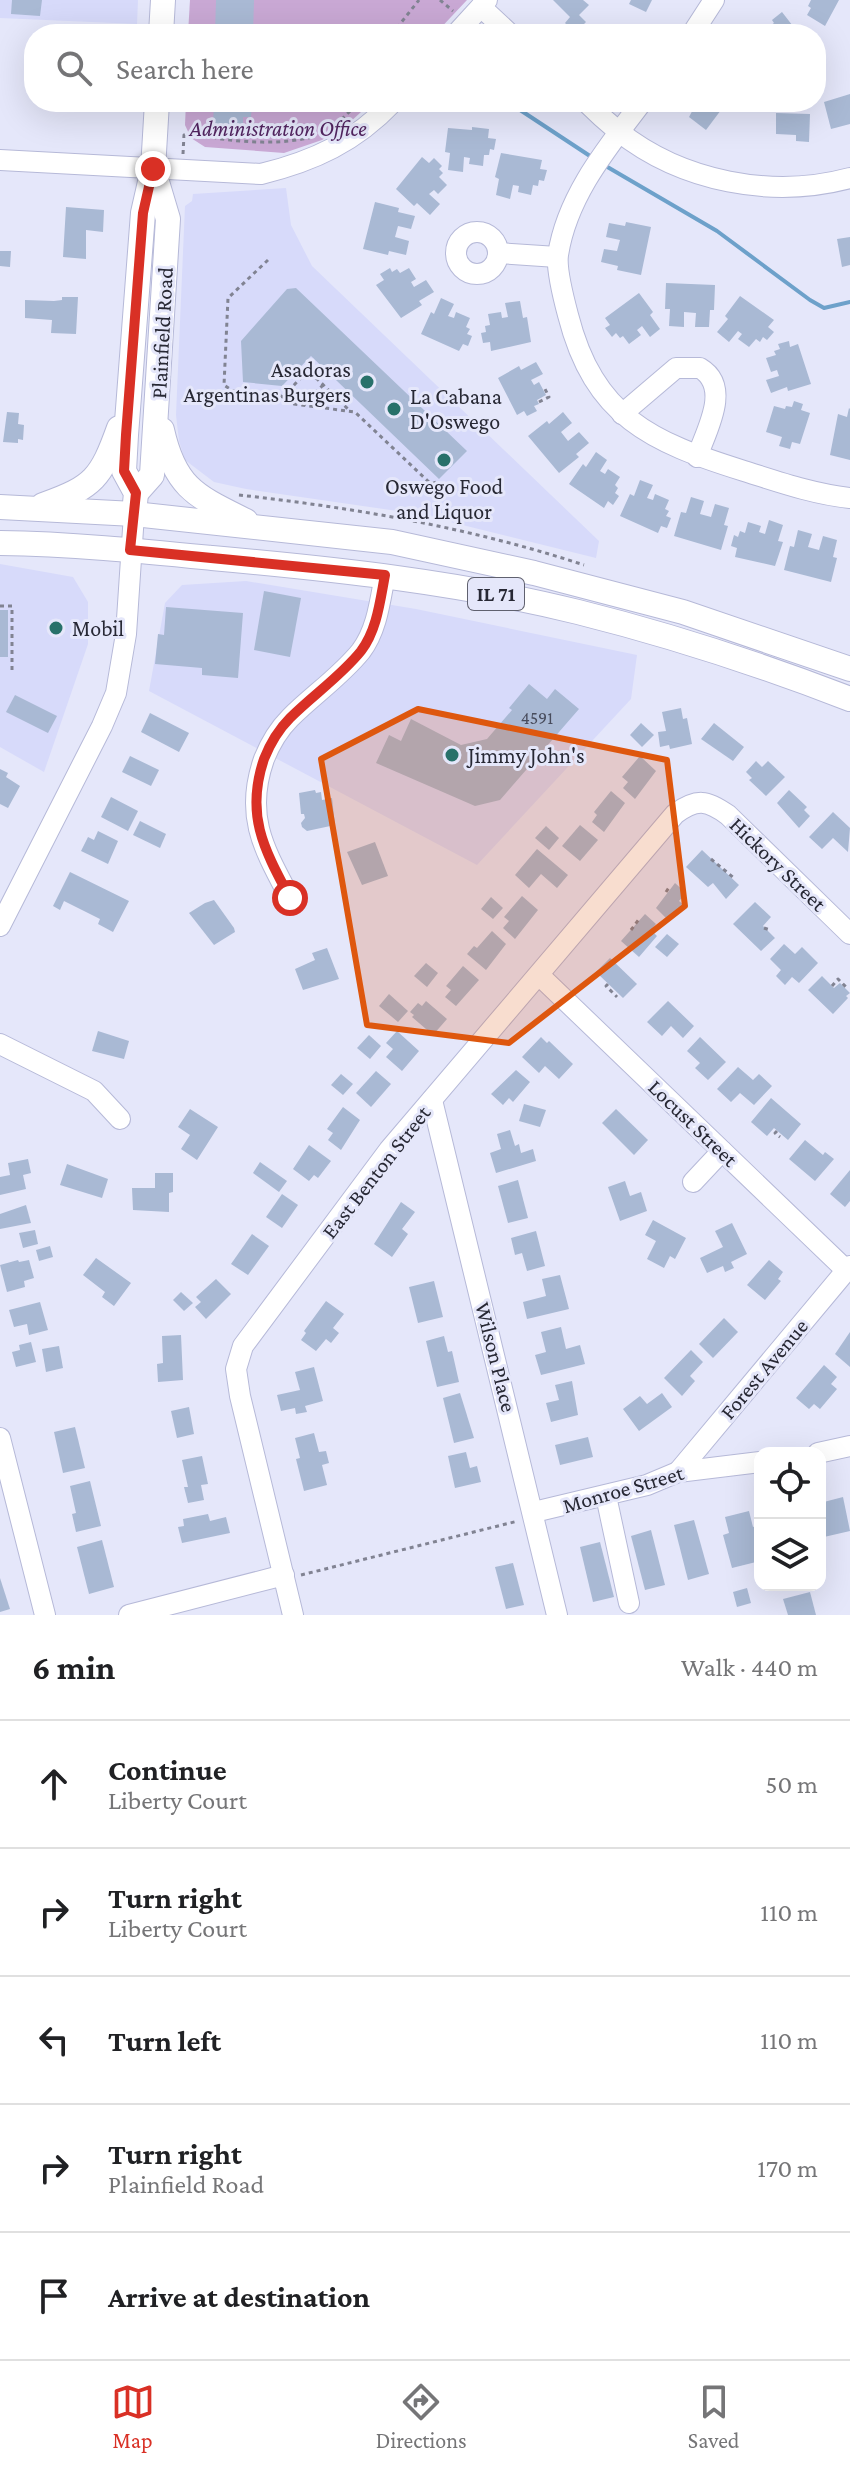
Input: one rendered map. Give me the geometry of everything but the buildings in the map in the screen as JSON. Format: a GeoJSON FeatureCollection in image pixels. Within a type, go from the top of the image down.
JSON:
{"type":"FeatureCollection","features":[{"type":"Feature","properties":{"kind":"main road"},"geometry":{"type":"LineString","coordinates":[[162,24],[163,0]]}},
{"type":"Feature","properties":{"kind":"main road","name":"Plainfield Road"},"geometry":{"type":"LineString","coordinates":[[135,504],[124,471],[143,213],[153,169],[156,112]]}},
{"type":"Feature","properties":{"kind":"main road","name":"Plainfield Road"},"geometry":{"type":"LineString","coordinates":[[135,504],[152,475],[168,219],[153,169]]}},
{"type":"Feature","properties":{"kind":"main road"},"geometry":{"type":"LineString","coordinates":[[35,507],[66,497],[91,482],[108,458],[128,403]]}},
{"type":"Feature","properties":{"kind":"main road"},"geometry":{"type":"LineString","coordinates":[[157,406],[168,454],[184,483],[206,501],[259,528]]}},
{"type":"Feature","properties":{"kind":"main road","name":"IL 71"},"geometry":{"type":"LineString","coordinates":[[0,507],[135,504],[259,528],[392,542],[534,573],[683,612],[850,669]]}},
{"type":"Feature","properties":{"kind":"main road","name":"IL 71"},"geometry":{"type":"LineString","coordinates":[[0,543],[71,544],[385,575],[485,592],[579,612],[769,668],[850,699]]}},
{"type":"Feature","properties":{"kind":"street"},"geometry":{"type":"LineString","coordinates":[[698,24],[714,0]]}},
{"type":"Feature","properties":{"kind":"street"},"geometry":{"type":"LineString","coordinates":[[460,24],[484,4],[501,24]]}},
{"type":"Feature","properties":{"kind":"street"},"geometry":{"type":"LineString","coordinates":[[0,160],[261,174],[329,152],[356,136],[382,112]]}},
{"type":"Feature","properties":{"kind":"street"},"geometry":{"type":"LineString","coordinates":[[597,112],[619,132],[673,163],[725,182],[779,188],[824,185],[850,178]]}},
{"type":"Feature","properties":{"kind":"street"},"geometry":{"type":"LineString","coordinates":[[634,112],[577,192],[557,257],[574,339],[591,376],[605,397],[622,414],[666,445],[797,488],[850,498]]}},
{"type":"Feature","properties":{"kind":"street"},"geometry":{"type":"LineString","coordinates":[[498,253],[557,257]]}},
{"type":"Feature","properties":{"kind":"street"},"geometry":{"type":"LineString","coordinates":[[622,414],[676,368],[700,368],[710,378],[716,404],[697,457]]}},
{"type":"Feature","properties":{"kind":"street"},"geometry":{"type":"LineString","coordinates":[[0,926],[116,693],[126,634],[135,504]]}},
{"type":"Feature","properties":{"kind":"street"},"geometry":{"type":"LineString","coordinates":[[290,898],[270,860],[256,817],[256,783],[269,745],[287,721],[362,650],[374,626],[385,575]]}},
{"type":"Feature","properties":{"kind":"street","name":"Hickory Street"},"geometry":{"type":"LineString","coordinates":[[700,802],[713,804],[728,815],[850,934]]}},
{"type":"Feature","properties":{"kind":"street","name":"East Benton Street"},"geometry":{"type":"LineString","coordinates":[[293,1615],[292,1575],[240,1396],[236,1369],[243,1346],[389,1150],[675,814],[688,804],[700,802]]}},
{"type":"Feature","properties":{"kind":"street","name":"Locust Street"},"geometry":{"type":"LineString","coordinates":[[539,975],[848,1268]]}},
{"type":"Feature","properties":{"kind":"street"},"geometry":{"type":"LineString","coordinates":[[0,1044],[94,1091],[120,1119]]}},
{"type":"Feature","properties":{"kind":"street","name":"Wilson Place"},"geometry":{"type":"LineString","coordinates":[[432,1100],[528,1516],[557,1615]]}},
{"type":"Feature","properties":{"kind":"street"},"geometry":{"type":"LineString","coordinates":[[693,1182],[722,1151]]}},
{"type":"Feature","properties":{"kind":"street","name":"Forest Avenue"},"geometry":{"type":"LineString","coordinates":[[678,1472],[848,1268]]}},
{"type":"Feature","properties":{"kind":"street"},"geometry":{"type":"LineString","coordinates":[[0,1438],[45,1615]]}},
{"type":"Feature","properties":{"kind":"street"},"geometry":{"type":"LineString","coordinates":[[826,1451],[850,1446]]}},
{"type":"Feature","properties":{"kind":"street","name":"Monroe Street"},"geometry":{"type":"LineString","coordinates":[[528,1516],[647,1485],[678,1472],[754,1463]]}},
{"type":"Feature","properties":{"kind":"street"},"geometry":{"type":"LineString","coordinates":[[606,1496],[629,1603]]}},
{"type":"Feature","properties":{"kind":"street"},"geometry":{"type":"LineString","coordinates":[[129,1615],[292,1575]]}},
{"type":"Feature","properties":{"kind":"path"},"geometry":{"type":"LineString","coordinates":[[400,24],[419,0]]}},
{"type":"Feature","properties":{"kind":"path"},"geometry":{"type":"LineString","coordinates":[[440,0],[457,24]]}},
{"type":"Feature","properties":{"kind":"path"},"geometry":{"type":"LineString","coordinates":[[334,127],[349,112]]}},
{"type":"Feature","properties":{"kind":"path"},"geometry":{"type":"LineString","coordinates":[[184,135],[192,132],[221,139],[257,142],[319,136]]}},
{"type":"Feature","properties":{"kind":"path"},"geometry":{"type":"LineString","coordinates":[[268,260],[228,298],[223,382],[233,391],[283,397],[291,403],[355,412],[431,484],[439,481]]}},
{"type":"Feature","properties":{"kind":"path"},"geometry":{"type":"LineString","coordinates":[[283,397],[308,370],[350,411]]}},
{"type":"Feature","properties":{"kind":"path"},"geometry":{"type":"LineString","coordinates":[[304,405],[323,385]]}},
{"type":"Feature","properties":{"kind":"path"},"geometry":{"type":"LineString","coordinates":[[539,402],[549,397],[545,389]]}},
{"type":"Feature","properties":{"kind":"path"},"geometry":{"type":"LineString","coordinates":[[236,494],[410,520]]}},
{"type":"Feature","properties":{"kind":"path"},"geometry":{"type":"LineString","coordinates":[[0,606],[12,606],[12,672]]}},
{"type":"Feature","properties":{"kind":"path"},"geometry":{"type":"LineString","coordinates":[[711,859],[734,878]]}},
{"type":"Feature","properties":{"kind":"path"},"geometry":{"type":"LineString","coordinates":[[666,892],[670,886]]}},
{"type":"Feature","properties":{"kind":"path"},"geometry":{"type":"LineString","coordinates":[[631,930],[639,919]]}},
{"type":"Feature","properties":{"kind":"path"},"geometry":{"type":"LineString","coordinates":[[764,928],[770,930]]}},
{"type":"Feature","properties":{"kind":"path"},"geometry":{"type":"LineString","coordinates":[[832,986],[838,979],[846,987]]}},
{"type":"Feature","properties":{"kind":"path"},"geometry":{"type":"LineString","coordinates":[[608,984],[606,986],[617,997]]}},
{"type":"Feature","properties":{"kind":"path"},"geometry":{"type":"LineString","coordinates":[[777,1131],[775,1133],[780,1137]]}},
{"type":"Feature","properties":{"kind":"path"},"geometry":{"type":"LineString","coordinates":[[292,1575],[528,1516]]}},
{"type":"Feature","properties":{"kind":"highlighted area"},"geometry":{"type":"Polygon","coordinates":[[[418,709],[667,760],[685,906],[509,1043],[367,1025],[321,759],[418,709]]]}},
{"type":"Feature","properties":{"kind":"shaded area"},"geometry":{"type":"Polygon","coordinates":[[[0,0],[138,0],[137,24],[0,18],[0,0]]]}},
{"type":"Feature","properties":{"kind":"shaded area"},"geometry":{"type":"Polygon","coordinates":[[[286,188],[291,225],[312,266],[599,541],[596,558],[418,514],[214,482],[185,460],[176,415],[185,206],[192,201],[193,194],[286,188]]]}},
{"type":"Feature","properties":{"kind":"shaded area"},"geometry":{"type":"Polygon","coordinates":[[[0,564],[73,577],[88,602],[88,644],[44,772],[0,747],[0,564]]]}},
{"type":"Feature","properties":{"kind":"shaded area"},"geometry":{"type":"Polygon","coordinates":[[[246,581],[416,609],[637,655],[631,699],[477,865],[149,691],[165,603],[182,585],[246,581]]]}},
{"type":"Feature","properties":{"kind":"green space"},"geometry":{"type":"Polygon","coordinates":[[[190,0],[467,0],[444,24],[189,24],[190,0]]]}},
{"type":"Feature","properties":{"kind":"green space","name":"Administration Office"},"geometry":{"type":"Polygon","coordinates":[[[186,112],[361,112],[322,140],[284,153],[205,147],[191,138],[185,125],[186,112]]]}},
{"type":"Feature","properties":{"kind":"waterway"},"geometry":{"type":"LineString","coordinates":[[523,112],[593,158]]}},
{"type":"Feature","properties":{"kind":"waterway"},"geometry":{"type":"LineString","coordinates":[[604,165],[717,231],[824,308],[850,302]]}},
{"type":"Feature","properties":{"kind":"place","name":"Asadoras Argentinas Burgers"},"geometry":{"type":"Point","coordinates":[367,382]}},
{"type":"Feature","properties":{"kind":"place","name":"La Cabana D'Oswego"},"geometry":{"type":"Point","coordinates":[394,409]}},
{"type":"Feature","properties":{"kind":"place","name":"Oswego Food and Liquor"},"geometry":{"type":"Point","coordinates":[444,460]}},
{"type":"Feature","properties":{"kind":"place","name":"Mobil"},"geometry":{"type":"Point","coordinates":[56,628]}},
{"type":"Feature","properties":{"kind":"place","name":"Jimmy John's"},"geometry":{"type":"Point","coordinates":[452,755]}},
{"type":"Feature","properties":{"kind":"route"},"geometry":{"type":"LineString","coordinates":[[153,169],[143,213],[126,435],[124,471],[136,493],[130,550],[385,575],[374,626],[362,650],[287,721],[269,745],[256,783],[256,817],[270,860],[290,898]]}}]}
